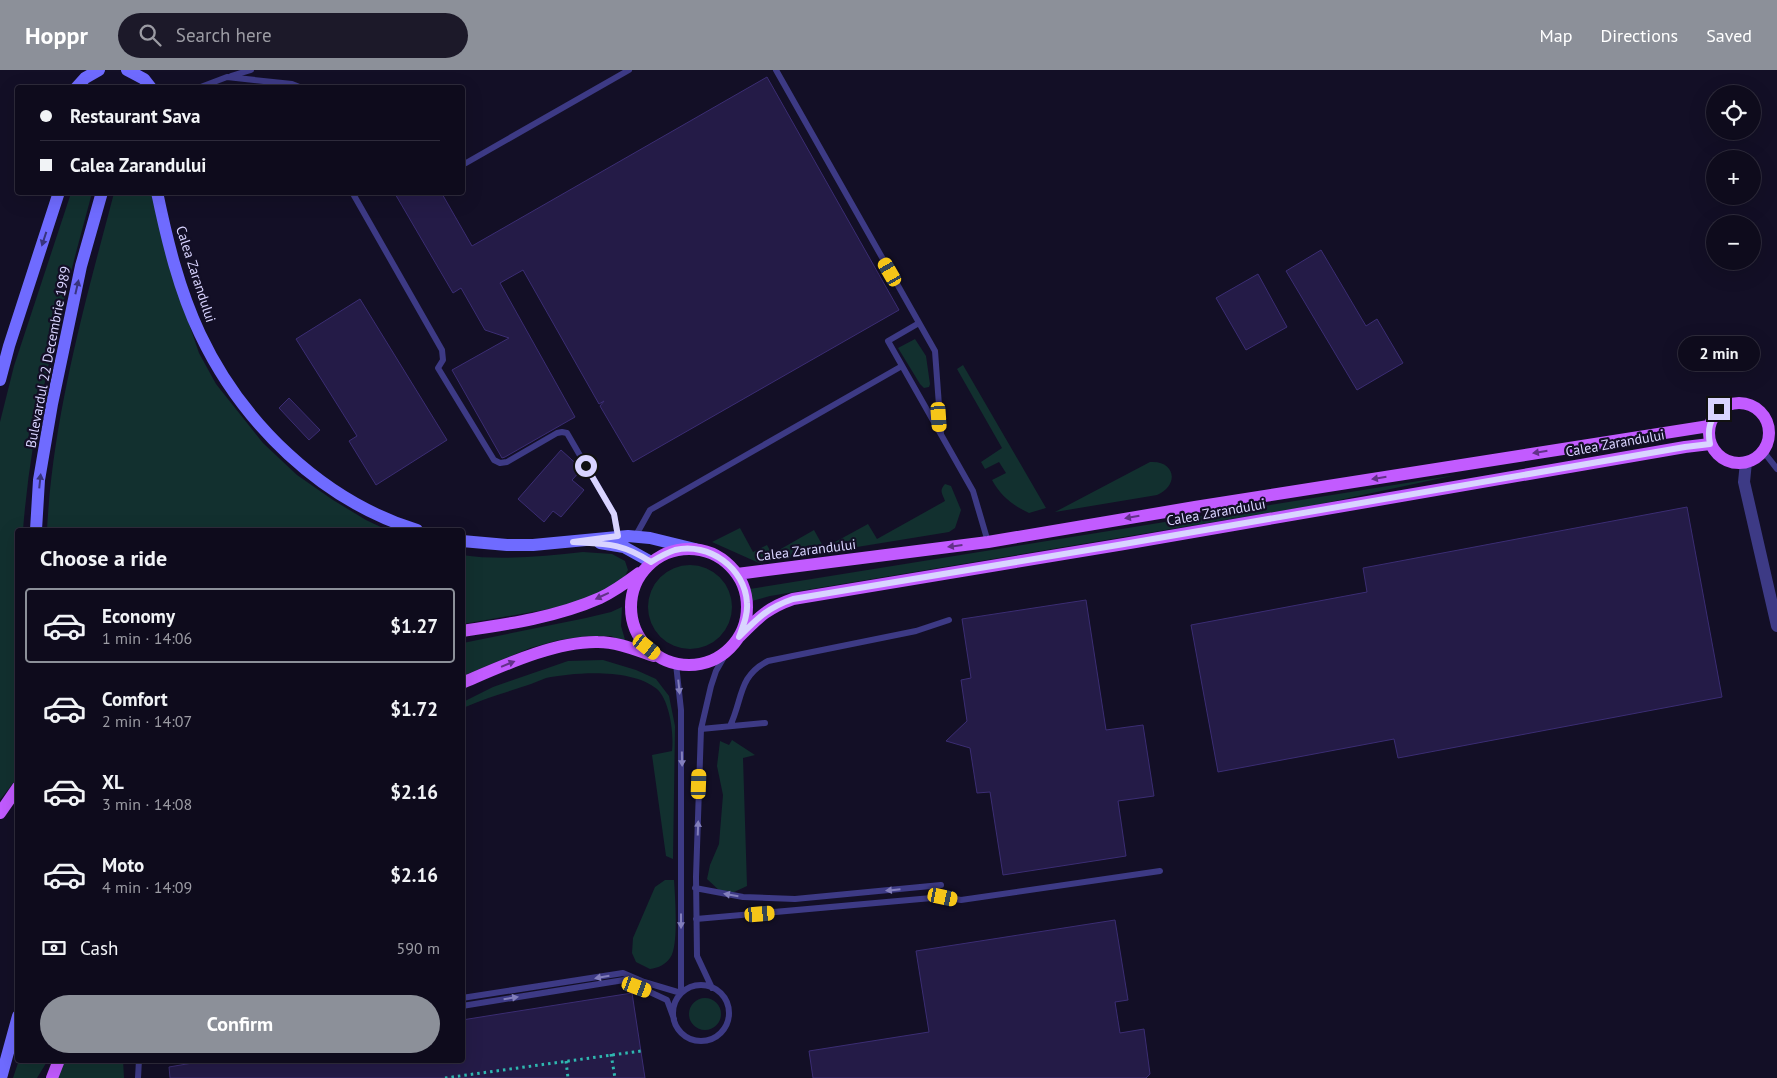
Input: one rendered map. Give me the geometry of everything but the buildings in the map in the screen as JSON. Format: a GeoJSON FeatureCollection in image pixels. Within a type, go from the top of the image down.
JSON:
{"type":"FeatureCollection","features":[{"type":"Feature","properties":{"kind":"main road"},"geometry":{"type":"LineString","coordinates":[[79,85],[85,78],[98,70]]}},
{"type":"Feature","properties":{"kind":"main road"},"geometry":{"type":"LineString","coordinates":[[127,70],[146,79]]}},
{"type":"Feature","properties":{"kind":"main road"},"geometry":{"type":"LineString","coordinates":[[0,380],[8,346],[58,195]]}},
{"type":"Feature","properties":{"kind":"main road","name":"Bulevardul 22 Decembrie 1989"},"geometry":{"type":"LineString","coordinates":[[36,528],[39,480],[52,404],[82,266],[101,195]]}},
{"type":"Feature","properties":{"kind":"main road","name":"Calea Zarandului"},"geometry":{"type":"LineString","coordinates":[[158,195],[172,253],[186,298],[200,333],[231,389],[270,435],[310,472],[345,497],[374,513],[412,528]]}},
{"type":"Feature","properties":{"kind":"main road"},"geometry":{"type":"LineString","coordinates":[[1748,403],[1771,414],[1769,429],[1773,436],[1759,456],[1746,462],[1737,463],[1721,457],[1710,444],[1708,435],[1713,416],[1719,409],[1728,404],[1748,403]]}},
{"type":"Feature","properties":{"kind":"main road","name":"Calea Zarandului"},"geometry":{"type":"LineString","coordinates":[[737,574],[988,542],[1195,507],[1709,426]]}},
{"type":"Feature","properties":{"kind":"main road","name":"Calea Zarandului"},"geometry":{"type":"LineString","coordinates":[[465,682],[513,662],[577,643],[599,642],[615,644],[676,664],[695,665],[712,660],[728,650],[763,613],[775,605],[793,599],[1710,444]]}},
{"type":"Feature","properties":{"kind":"main road","name":"Calea Zarandului"},"geometry":{"type":"LineString","coordinates":[[465,541],[507,545],[573,542],[618,536],[650,538],[711,553],[726,562],[737,574],[744,588],[747,603],[746,620],[739,637]]}},
{"type":"Feature","properties":{"kind":"main road","name":"Calea Zarandului"},"geometry":{"type":"LineString","coordinates":[[573,542],[624,547],[647,566]]}},
{"type":"Feature","properties":{"kind":"main road","name":"Calea Zarandului"},"geometry":{"type":"LineString","coordinates":[[465,631],[536,619],[600,598],[619,588],[662,555],[676,550],[695,549]]}},
{"type":"Feature","properties":{"kind":"main road","name":"Calea Zarandului"},"geometry":{"type":"LineString","coordinates":[[647,566],[635,585],[631,601],[632,618],[637,634],[647,647],[660,658]]}},
{"type":"Feature","properties":{"kind":"main road"},"geometry":{"type":"LineString","coordinates":[[0,813],[15,791]]}},
{"type":"Feature","properties":{"kind":"main road"},"geometry":{"type":"LineString","coordinates":[[1,1078],[15,1027]]}},
{"type":"Feature","properties":{"kind":"main road"},"geometry":{"type":"LineString","coordinates":[[52,1078],[58,1063]]}},
{"type":"Feature","properties":{"kind":"street"},"geometry":{"type":"LineString","coordinates":[[1746,462],[1744,482],[1777,626]]}},
{"type":"Feature","properties":{"kind":"lane"},"geometry":{"type":"LineString","coordinates":[[206,85],[251,70]]}},
{"type":"Feature","properties":{"kind":"lane"},"geometry":{"type":"LineString","coordinates":[[466,163],[629,70]]}},
{"type":"Feature","properties":{"kind":"lane"},"geometry":{"type":"LineString","coordinates":[[776,70],[934,351],[940,433]]}},
{"type":"Feature","properties":{"kind":"lane"},"geometry":{"type":"LineString","coordinates":[[227,77],[294,85]]}},
{"type":"Feature","properties":{"kind":"lane"},"geometry":{"type":"LineString","coordinates":[[354,195],[442,350],[443,360],[438,368],[494,460],[500,463],[507,462],[557,433],[567,433],[614,514],[618,536]]}},
{"type":"Feature","properties":{"kind":"lane"},"geometry":{"type":"LineString","coordinates":[[919,323],[888,341],[973,491],[988,542]]}},
{"type":"Feature","properties":{"kind":"lane"},"geometry":{"type":"LineString","coordinates":[[635,537],[650,510],[902,366]]}},
{"type":"Feature","properties":{"kind":"lane"},"geometry":{"type":"LineString","coordinates":[[1763,451],[1777,469]]}},
{"type":"Feature","properties":{"kind":"lane"},"geometry":{"type":"LineString","coordinates":[[730,726],[747,678],[759,666],[768,661],[916,631],[949,620]]}},
{"type":"Feature","properties":{"kind":"lane"},"geometry":{"type":"LineString","coordinates":[[712,988],[697,956],[695,888],[701,729],[711,686],[728,650]]}},
{"type":"Feature","properties":{"kind":"lane"},"geometry":{"type":"LineString","coordinates":[[676,664],[682,735],[681,993]]}},
{"type":"Feature","properties":{"kind":"lane"},"geometry":{"type":"LineString","coordinates":[[701,729],[765,723]]}},
{"type":"Feature","properties":{"kind":"lane"},"geometry":{"type":"LineString","coordinates":[[696,919],[943,897],[961,900],[1160,871]]}},
{"type":"Feature","properties":{"kind":"lane"},"geometry":{"type":"LineString","coordinates":[[695,888],[743,897],[795,899],[941,885]]}},
{"type":"Feature","properties":{"kind":"lane"},"geometry":{"type":"LineString","coordinates":[[465,998],[623,973],[681,993]]}},
{"type":"Feature","properties":{"kind":"lane"},"geometry":{"type":"LineString","coordinates":[[465,1006],[624,980],[667,1000],[674,1018],[680,1032],[694,1040],[702,1041],[716,1036],[726,1024],[728,1009],[722,995],[712,988],[693,986],[681,993],[676,1001],[673,1009],[674,1018]]}},
{"type":"Feature","properties":{"kind":"lane"},"geometry":{"type":"LineString","coordinates":[[138,1078],[139,1063]]}},
{"type":"Feature","properties":{"kind":"path"},"geometry":{"type":"LineString","coordinates":[[445,1078],[641,1051]]}},
{"type":"Feature","properties":{"kind":"path"},"geometry":{"type":"LineString","coordinates":[[612,1054],[615,1078]]}},
{"type":"Feature","properties":{"kind":"path"},"geometry":{"type":"LineString","coordinates":[[566,1061],[568,1078]]}},
{"type":"Feature","properties":{"kind":"green space"},"geometry":{"type":"Polygon","coordinates":[[[70,195],[91,195],[59,318],[41,402],[33,444],[23,528],[15,528],[15,781],[0,800],[0,422],[14,366],[70,195]]]}},
{"type":"Feature","properties":{"kind":"green space"},"geometry":{"type":"Polygon","coordinates":[[[113,195],[155,195],[185,312],[199,353],[216,384],[263,443],[297,475],[333,500],[383,528],[47,528],[56,444],[63,402],[113,195]]]}},
{"type":"Feature","properties":{"kind":"green space"},"geometry":{"type":"Polygon","coordinates":[[[915,339],[926,356],[929,387],[924,388],[920,384],[898,348],[915,339]]]}},
{"type":"Feature","properties":{"kind":"green space"},"geometry":{"type":"Polygon","coordinates":[[[963,365],[1046,508],[1029,513],[1017,507],[1003,495],[992,480],[1006,473],[999,462],[985,469],[981,462],[1002,448],[957,369],[963,365]]]}},
{"type":"Feature","properties":{"kind":"green space"},"geometry":{"type":"Polygon","coordinates":[[[1150,462],[1158,462],[1165,465],[1172,474],[1169,485],[1157,495],[1055,512],[1150,462]]]}},
{"type":"Feature","properties":{"kind":"green space"},"geometry":{"type":"Polygon","coordinates":[[[1456,475],[1316,505],[770,596],[752,601],[750,589],[1456,475]]]}},
{"type":"Feature","properties":{"kind":"green space"},"geometry":{"type":"Polygon","coordinates":[[[945,484],[951,486],[961,510],[955,528],[949,532],[759,563],[712,542],[740,528],[753,552],[767,545],[772,554],[814,530],[824,548],[868,524],[877,539],[945,501],[942,490],[945,484]]]}},
{"type":"Feature","properties":{"kind":"green space"},"geometry":{"type":"Polygon","coordinates":[[[583,552],[612,554],[625,561],[628,570],[619,584],[578,604],[465,624],[465,555],[492,558],[583,552]]]}},
{"type":"Feature","properties":{"kind":"green space"},"geometry":{"type":"Polygon","coordinates":[[[690,565],[713,572],[725,584],[732,607],[725,630],[713,642],[690,649],[667,642],[655,630],[648,607],[655,584],[667,572],[690,565]]]}},
{"type":"Feature","properties":{"kind":"green space"},"geometry":{"type":"Polygon","coordinates":[[[622,607],[621,626],[626,643],[611,636],[587,636],[559,640],[530,648],[465,675],[465,643],[611,612],[622,607]]]}},
{"type":"Feature","properties":{"kind":"green space"},"geometry":{"type":"Polygon","coordinates":[[[603,660],[636,670],[656,679],[669,696],[675,726],[673,859],[666,856],[652,755],[672,751],[668,709],[657,689],[646,682],[619,675],[603,673],[572,674],[546,678],[465,707],[465,701],[493,687],[568,661],[603,660]]]}},
{"type":"Feature","properties":{"kind":"green space"},"geometry":{"type":"Polygon","coordinates":[[[732,740],[755,755],[743,758],[747,886],[732,893],[721,892],[707,879],[710,865],[719,844],[723,795],[717,766],[720,741],[729,745],[732,740]]]}},
{"type":"Feature","properties":{"kind":"green space"},"geometry":{"type":"Polygon","coordinates":[[[665,880],[674,880],[675,943],[670,958],[661,966],[650,969],[636,962],[632,953],[633,938],[655,887],[665,880]]]}},
{"type":"Feature","properties":{"kind":"green space"},"geometry":{"type":"Polygon","coordinates":[[[705,998],[717,1002],[721,1014],[717,1026],[705,1030],[693,1026],[689,1014],[693,1002],[705,998]]]}},
{"type":"Feature","properties":{"kind":"green space"},"geometry":{"type":"Polygon","coordinates":[[[18,1063],[46,1063],[37,1078],[13,1078],[18,1063]]]}},
{"type":"Feature","properties":{"kind":"green space"},"geometry":{"type":"Polygon","coordinates":[[[57,1063],[123,1063],[124,1078],[49,1078],[57,1063]]]}},
{"type":"Feature","properties":{"kind":"route"},"geometry":{"type":"LineString","coordinates":[[586,466],[614,514],[618,536],[573,542],[624,547],[651,562],[662,555],[676,550],[695,549],[711,553],[726,562],[737,574],[744,588],[747,603],[746,620],[739,637],[763,613],[775,605],[793,599],[1710,444],[1709,426],[1713,416],[1719,409]]}}]}
